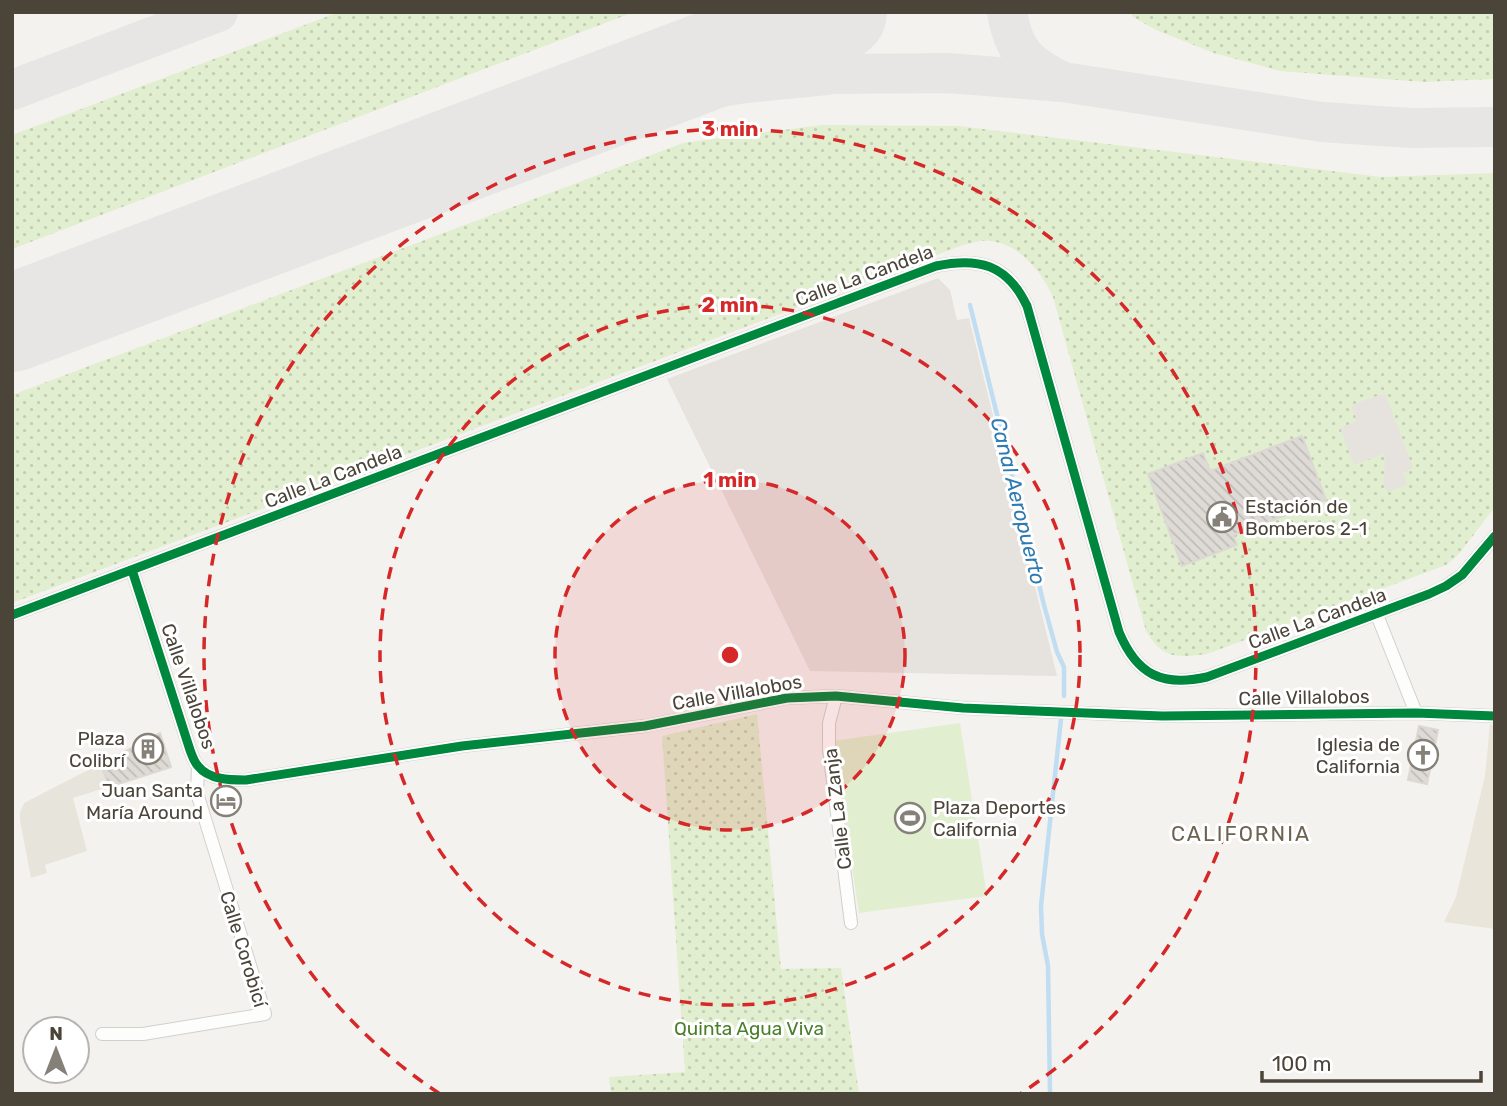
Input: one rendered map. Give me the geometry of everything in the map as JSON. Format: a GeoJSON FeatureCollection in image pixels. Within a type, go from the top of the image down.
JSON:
{"type":"FeatureCollection","features":[{"type":"Feature","properties":{"kind":"street","name":"Calle La Candela"},"geometry":{"type":"LineString","coordinates":[[12,615],[936,266],[956,261],[989,266],[1012,282],[1027,306],[1119,632],[1134,661],[1146,671],[1177,681],[1208,677],[1377,615],[1454,581],[1476,560],[1495,536]]}},
{"type":"Feature","properties":{"kind":"street","name":"Calle Villalobos"},"geometry":{"type":"LineString","coordinates":[[132,570],[190,750],[198,766],[223,780],[246,780],[462,746],[645,726],[787,698],[863,697],[963,708],[1162,716],[1416,713],[1495,716]]}},
{"type":"Feature","properties":{"kind":"street"},"geometry":{"type":"LineString","coordinates":[[1377,615],[1416,713]]}},
{"type":"Feature","properties":{"kind":"street","name":"Calle La Zanja"},"geometry":{"type":"LineString","coordinates":[[836,696],[829,723],[829,750],[851,923]]}},
{"type":"Feature","properties":{"kind":"street","name":"Calle Corobicí"},"geometry":{"type":"LineString","coordinates":[[102,1034],[143,1034],[265,1014],[197,793],[198,766]]}},
{"type":"Feature","properties":{"kind":"shaded area"},"geometry":{"type":"Polygon","coordinates":[[[938,278],[950,290],[957,320],[969,318],[1057,676],[810,671],[667,379],[938,278]]]}},
{"type":"Feature","properties":{"kind":"shaded area"},"geometry":{"type":"Polygon","coordinates":[[[1385,393],[1413,468],[1403,473],[1407,485],[1387,492],[1383,482],[1383,454],[1354,465],[1340,428],[1357,421],[1351,405],[1385,393]]]}},
{"type":"Feature","properties":{"kind":"shaded area"},"geometry":{"type":"Polygon","coordinates":[[[1490,724],[1495,725],[1495,929],[1444,922],[1456,897],[1485,776],[1490,724]]]}},
{"type":"Feature","properties":{"kind":"shaded area"},"geometry":{"type":"Polygon","coordinates":[[[160,733],[171,767],[73,798],[87,851],[45,865],[47,873],[31,878],[20,820],[24,803],[160,733]]]}},
{"type":"Feature","properties":{"kind":"green space"},"geometry":{"type":"Polygon","coordinates":[[[339,12],[634,12],[12,249],[12,135],[339,12]]]}},
{"type":"Feature","properties":{"kind":"green space"},"geometry":{"type":"Polygon","coordinates":[[[1131,12],[1495,12],[1495,79],[1423,82],[1280,71],[1214,53],[1156,30],[1133,17],[1131,12]]]}},
{"type":"Feature","properties":{"kind":"green space"},"geometry":{"type":"Polygon","coordinates":[[[822,125],[958,126],[1381,177],[1495,173],[1495,507],[1458,555],[1446,565],[1207,654],[1179,656],[1165,652],[1146,631],[1053,297],[1041,276],[1025,257],[993,241],[980,241],[963,245],[12,603],[12,395],[683,143],[822,125]]]}},
{"type":"Feature","properties":{"kind":"green space","name":"Quinta Agua Viva"},"geometry":{"type":"Polygon","coordinates":[[[757,714],[781,969],[841,968],[859,1094],[611,1094],[609,1077],[685,1072],[662,736],[757,714]]]}},
{"type":"Feature","properties":{"kind":"green space","name":"Plaza Deportes California"},"geometry":{"type":"Polygon","coordinates":[[[960,723],[987,896],[859,913],[833,741],[960,723]]]}},
{"type":"Feature","properties":{"kind":"building","name":"Estación de Bomberos 2-1"},"geometry":{"type":"Polygon","coordinates":[[[1302,436],[1326,500],[1233,535],[1237,545],[1182,566],[1148,474],[1203,453],[1210,471],[1302,436]]]}},
{"type":"Feature","properties":{"kind":"building","name":"Iglesia de California"},"geometry":{"type":"Polygon","coordinates":[[[1419,726],[1438,730],[1427,784],[1408,780],[1419,726]]]}},
{"type":"Feature","properties":{"kind":"building","name":"Plaza Colibrí"},"geometry":{"type":"Polygon","coordinates":[[[160,733],[171,767],[109,787],[101,764],[160,733]]]}},
{"type":"Feature","properties":{"kind":"waterway","name":"Canal Aeropuerto"},"geometry":{"type":"LineString","coordinates":[[970,305],[1044,605],[1064,667],[1064,696]]}},
{"type":"Feature","properties":{"kind":"waterway"},"geometry":{"type":"LineString","coordinates":[[1050,1094],[1048,966],[1042,934],[1041,906],[1061,719]]}},
{"type":"Feature","properties":{"kind":"taxiway"},"geometry":{"type":"LineString","coordinates":[[12,90],[218,12]]}},
{"type":"Feature","properties":{"kind":"taxiway"},"geometry":{"type":"LineString","coordinates":[[688,68],[715,43],[725,30],[733,12]]}},
{"type":"Feature","properties":{"kind":"taxiway"},"geometry":{"type":"LineString","coordinates":[[761,12],[770,37],[795,62],[815,71],[837,74],[947,73],[1063,82],[1322,122],[1410,128],[1495,127]]}},
{"type":"Feature","properties":{"kind":"taxiway"},"geometry":{"type":"LineString","coordinates":[[1007,12],[1014,38],[1024,56],[1063,82]]}},
{"type":"Feature","properties":{"kind":"taxiway"},"geometry":{"type":"LineString","coordinates":[[543,122],[687,92],[827,75]]}},
{"type":"Feature","properties":{"kind":"runway"},"geometry":{"type":"LineString","coordinates":[[12,323],[838,12]]}},
{"type":"Feature","properties":{"kind":"cycle path"},"geometry":{"type":"LineString","coordinates":[[12,615],[936,266],[951,263],[990,267],[1010,281],[1027,306],[1119,632],[1134,659],[1153,674],[1177,680],[1207,677],[1429,594],[1462,575],[1495,536]]}},
{"type":"Feature","properties":{"kind":"cycle path"},"geometry":{"type":"LineString","coordinates":[[132,570],[193,758],[203,771],[214,777],[227,779],[246,780],[462,746],[645,726],[787,698],[836,696],[963,708],[1162,716],[1416,713],[1495,716]]}},
{"type":"Feature","properties":{"kind":"place","name":"Estación de Bomberos 2-1"},"geometry":{"type":"Point","coordinates":[1222,517]}},
{"type":"Feature","properties":{"kind":"place","name":"Plaza Colibrí"},"geometry":{"type":"Point","coordinates":[148,749]}},
{"type":"Feature","properties":{"kind":"place","name":"Iglesia de California"},"geometry":{"type":"Point","coordinates":[1423,755]}},
{"type":"Feature","properties":{"kind":"place","name":"Juan Santa María Around"},"geometry":{"type":"Point","coordinates":[226,801]}},
{"type":"Feature","properties":{"kind":"place","name":"Plaza Deportes California"},"geometry":{"type":"Point","coordinates":[910,818]}},
{"type":"Feature","properties":{"kind":"district","name":"CALIFORNIA"},"geometry":{"type":"Point","coordinates":[1241,834]}}]}
